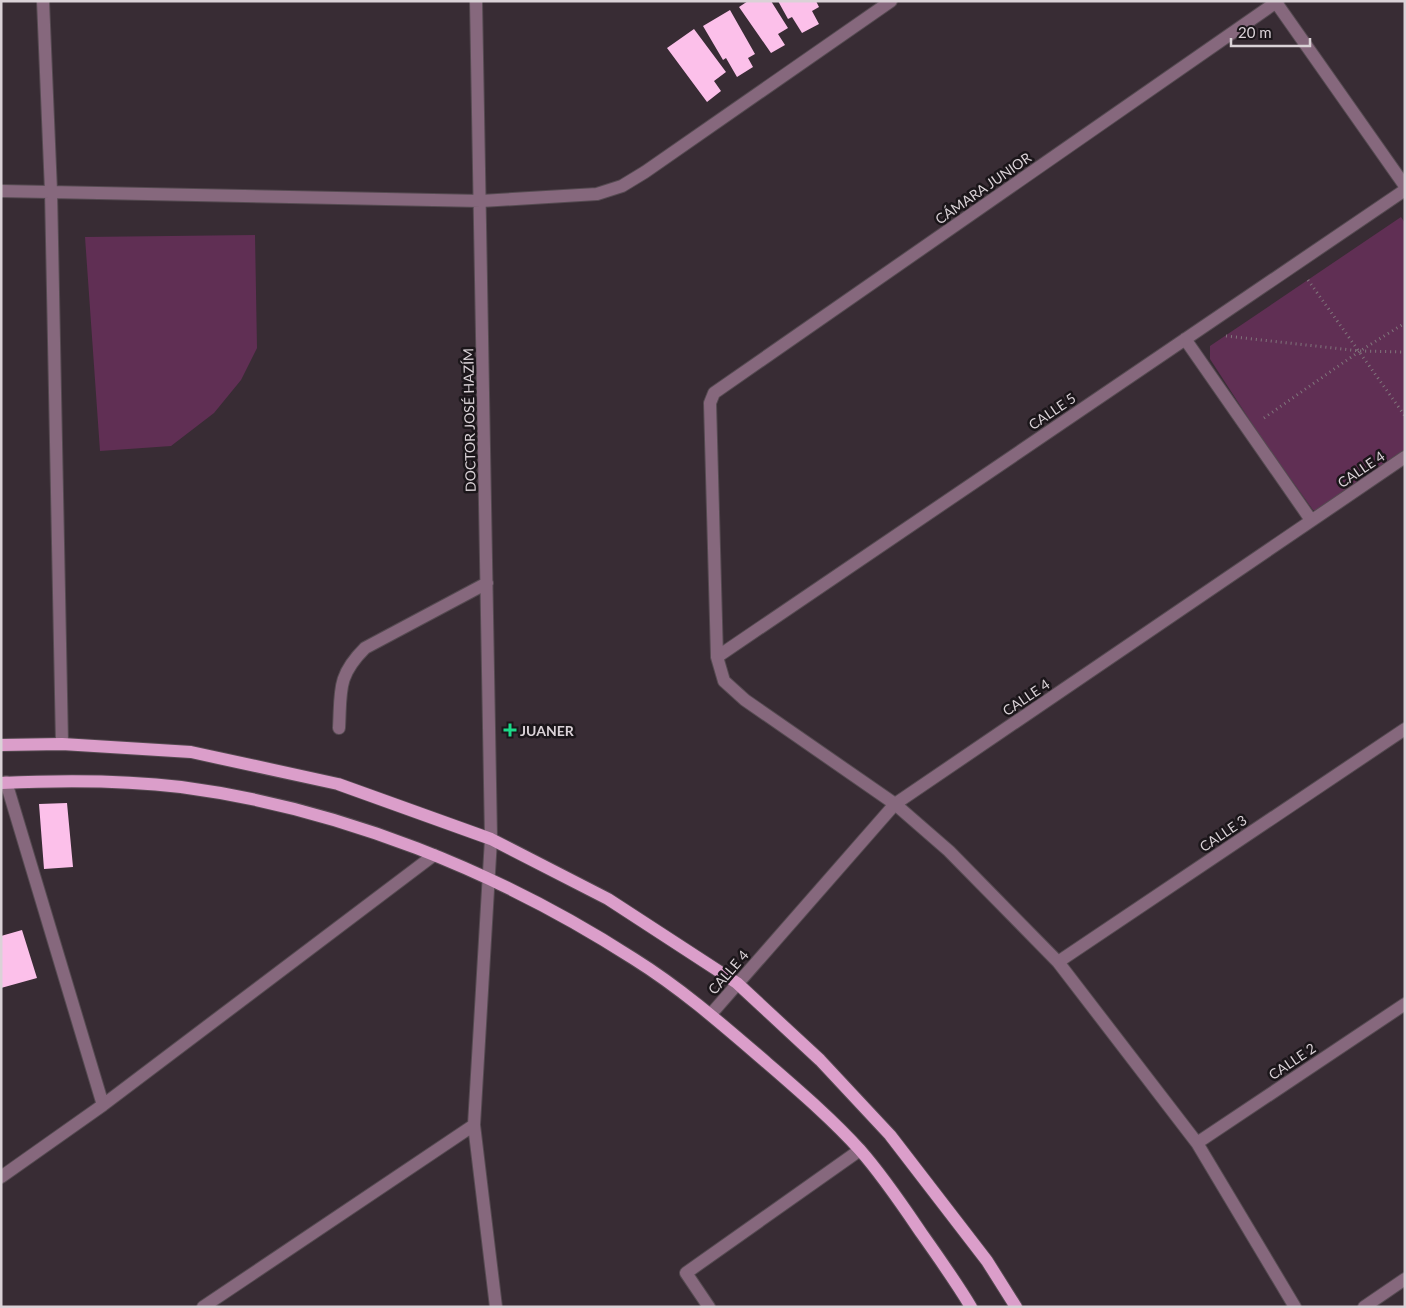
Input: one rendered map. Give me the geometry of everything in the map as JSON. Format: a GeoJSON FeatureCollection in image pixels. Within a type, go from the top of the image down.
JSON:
{"type":"FeatureCollection","features":[{"type":"Feature","properties":{"kind":"main road"},"geometry":{"type":"LineString","coordinates":[[1,745],[62,744],[191,752],[338,784],[491,839],[608,900],[737,983],[820,1060],[890,1136],[987,1261],[1016,1307]]}},
{"type":"Feature","properties":{"kind":"main road"},"geometry":{"type":"LineString","coordinates":[[4,782],[87,781],[181,787],[258,801],[354,826],[434,855],[488,878],[568,920],[635,959],[711,1014],[794,1086],[860,1150],[906,1211],[971,1307]]}},
{"type":"Feature","properties":{"kind":"street"},"geometry":{"type":"LineString","coordinates":[[43,1],[51,190],[62,744]]}},
{"type":"Feature","properties":{"kind":"street","name":"DOCTOR JOSÉ HAZÍM"},"geometry":{"type":"LineString","coordinates":[[476,1],[491,839],[474,1125],[496,1307]]}},
{"type":"Feature","properties":{"kind":"street"},"geometry":{"type":"LineString","coordinates":[[1,191],[51,190],[481,201],[597,194],[622,186],[891,1]]}},
{"type":"Feature","properties":{"kind":"street"},"geometry":{"type":"LineString","coordinates":[[1276,2],[1405,188]]}},
{"type":"Feature","properties":{"kind":"street","name":"CÁMARA JUNIOR"},"geometry":{"type":"LineString","coordinates":[[717,657],[710,403],[714,393],[1276,2]]}},
{"type":"Feature","properties":{"kind":"street","name":"CALLE 5"},"geometry":{"type":"LineString","coordinates":[[717,657],[1405,188]]}},
{"type":"Feature","properties":{"kind":"street"},"geometry":{"type":"LineString","coordinates":[[1189,336],[1247,430],[1311,520]]}},
{"type":"Feature","properties":{"kind":"street","name":"CALLE 4"},"geometry":{"type":"LineString","coordinates":[[711,1014],[895,804],[1405,457]]}},
{"type":"Feature","properties":{"kind":"street"},"geometry":{"type":"LineString","coordinates":[[339,728],[341,685],[349,664],[365,648],[487,583]]}},
{"type":"Feature","properties":{"kind":"street"},"geometry":{"type":"LineString","coordinates":[[717,657],[724,681],[745,700],[895,804],[949,851],[1058,962],[1197,1142],[1295,1307]]}},
{"type":"Feature","properties":{"kind":"street","name":"CALLE 3"},"geometry":{"type":"LineString","coordinates":[[1058,962],[1405,729]]}},
{"type":"Feature","properties":{"kind":"street"},"geometry":{"type":"LineString","coordinates":[[4,782],[103,1105]]}},
{"type":"Feature","properties":{"kind":"street"},"geometry":{"type":"LineString","coordinates":[[1,1177],[103,1105],[434,855]]}},
{"type":"Feature","properties":{"kind":"street","name":"CALLE 2"},"geometry":{"type":"LineString","coordinates":[[1197,1142],[1405,1004]]}},
{"type":"Feature","properties":{"kind":"street"},"geometry":{"type":"LineString","coordinates":[[202,1307],[474,1125]]}},
{"type":"Feature","properties":{"kind":"street"},"geometry":{"type":"LineString","coordinates":[[709,1307],[686,1273],[860,1150]]}},
{"type":"Feature","properties":{"kind":"street"},"geometry":{"type":"LineString","coordinates":[[1364,1307],[1405,1279]]}},
{"type":"Feature","properties":{"kind":"path"},"geometry":{"type":"LineString","coordinates":[[1296,263],[1360,350],[1405,416]]}},
{"type":"Feature","properties":{"kind":"path"},"geometry":{"type":"LineString","coordinates":[[1247,430],[1360,350],[1405,323]]}},
{"type":"Feature","properties":{"kind":"path"},"geometry":{"type":"LineString","coordinates":[[1189,336],[1405,352]]}},
{"type":"Feature","properties":{"kind":"shaded area"},"geometry":{"type":"Polygon","coordinates":[[[1401,217],[1405,223],[1405,455],[1324,511],[1313,510],[1260,436],[1210,359],[1210,346],[1401,217]]]}},
{"type":"Feature","properties":{"kind":"shaded area"},"geometry":{"type":"Polygon","coordinates":[[[255,235],[257,348],[241,380],[214,413],[171,446],[100,451],[85,237],[255,235]]]}},
{"type":"Feature","properties":{"kind":"building"},"geometry":{"type":"Polygon","coordinates":[[[748,1],[771,1],[788,28],[778,34],[785,45],[771,53],[739,7],[748,1]]]}},
{"type":"Feature","properties":{"kind":"building"},"geometry":{"type":"Polygon","coordinates":[[[778,1],[816,1],[819,7],[812,11],[819,24],[802,33],[792,17],[788,19],[778,1]]]}},
{"type":"Feature","properties":{"kind":"building"},"geometry":{"type":"Polygon","coordinates":[[[730,10],[755,54],[748,58],[753,67],[737,77],[726,58],[723,60],[703,26],[730,10]]]}},
{"type":"Feature","properties":{"kind":"building"},"geometry":{"type":"Polygon","coordinates":[[[694,29],[726,72],[714,81],[721,91],[707,102],[667,48],[694,29]]]}},
{"type":"Feature","properties":{"kind":"building"},"geometry":{"type":"Polygon","coordinates":[[[67,803],[73,867],[44,869],[39,804],[67,803]]]}},
{"type":"Feature","properties":{"kind":"building"},"geometry":{"type":"Polygon","coordinates":[[[22,930],[37,978],[1,988],[1,936],[22,930]]]}},
{"type":"Feature","properties":{"kind":"place","name":"JUANER"},"geometry":{"type":"Point","coordinates":[510,730]}}]}
